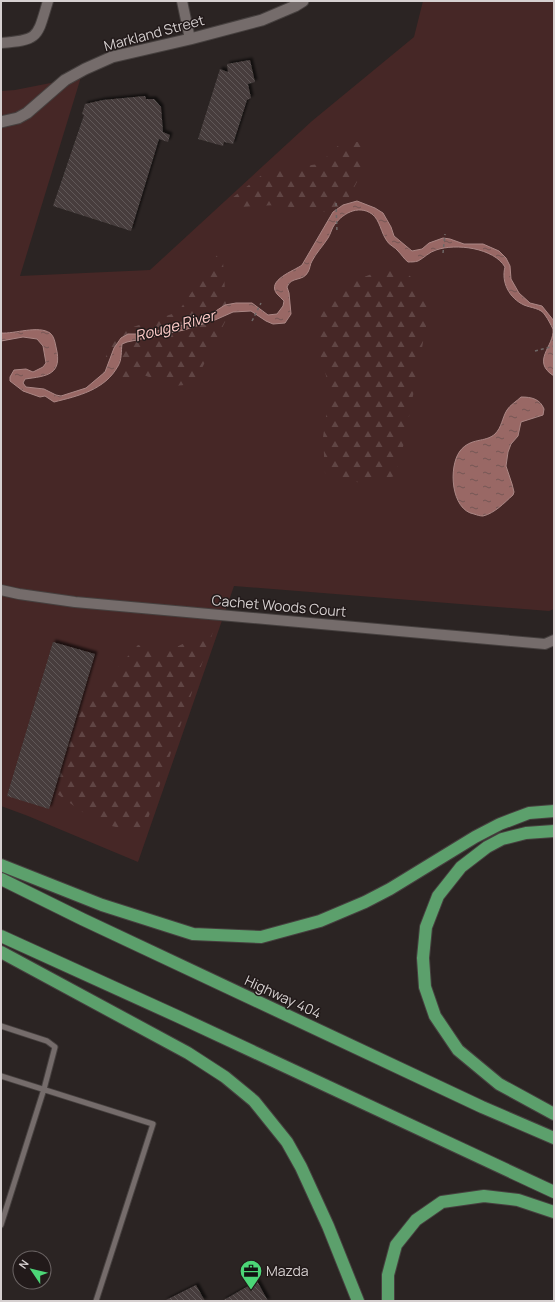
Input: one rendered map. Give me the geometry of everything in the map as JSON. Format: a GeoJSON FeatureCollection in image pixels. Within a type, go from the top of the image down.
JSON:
{"type":"FeatureCollection","features":[{"type":"Feature","properties":{"kind":"highway"},"geometry":{"type":"LineString","coordinates":[[1,865],[102,906],[193,934],[261,936],[320,921],[365,902],[390,889],[475,837],[500,824],[529,813],[554,811]]}},
{"type":"Feature","properties":{"kind":"highway"},"geometry":{"type":"LineString","coordinates":[[554,831],[526,833],[502,839],[487,847],[461,867],[438,896],[426,927],[423,958],[425,987],[435,1016],[458,1050],[499,1084],[554,1114]]}},
{"type":"Feature","properties":{"kind":"highway","name":"Highway 404"},"geometry":{"type":"LineString","coordinates":[[1,879],[125,940],[475,1103],[554,1138]]}},
{"type":"Feature","properties":{"kind":"highway"},"geometry":{"type":"LineString","coordinates":[[1,936],[554,1192]]}},
{"type":"Feature","properties":{"kind":"highway"},"geometry":{"type":"LineString","coordinates":[[1,952],[188,1053],[225,1077],[254,1101],[287,1142],[301,1167],[328,1226],[358,1301]]}},
{"type":"Feature","properties":{"kind":"highway"},"geometry":{"type":"LineString","coordinates":[[388,1301],[388,1274],[396,1245],[416,1220],[442,1202],[484,1196],[518,1200],[554,1212]]}},
{"type":"Feature","properties":{"kind":"street"},"geometry":{"type":"LineString","coordinates":[[1,43],[25,41],[32,38],[40,26],[48,1]]}},
{"type":"Feature","properties":{"kind":"street"},"geometry":{"type":"LineString","coordinates":[[182,1],[190,39]]}},
{"type":"Feature","properties":{"kind":"street","name":"Markland Street"},"geometry":{"type":"LineString","coordinates":[[1,122],[18,118],[28,113],[65,80],[112,57],[190,39],[262,20],[303,1]]}},
{"type":"Feature","properties":{"kind":"street","name":"Cachet Woods Court"},"geometry":{"type":"LineString","coordinates":[[1,590],[75,602],[545,644],[554,640]]}},
{"type":"Feature","properties":{"kind":"lane"},"geometry":{"type":"LineString","coordinates":[[1,1026],[47,1041],[55,1047],[44,1089],[1,1225]]}},
{"type":"Feature","properties":{"kind":"lane"},"geometry":{"type":"LineString","coordinates":[[1,1076],[153,1124],[96,1301]]}},
{"type":"Feature","properties":{"kind":"path"},"geometry":{"type":"LineString","coordinates":[[336,203],[337,233]]}},
{"type":"Feature","properties":{"kind":"path"},"geometry":{"type":"LineString","coordinates":[[443,253],[445,234]]}},
{"type":"Feature","properties":{"kind":"path"},"geometry":{"type":"LineString","coordinates":[[252,321],[261,303]]}},
{"type":"Feature","properties":{"kind":"path"},"geometry":{"type":"LineString","coordinates":[[534,351],[554,346]]}},
{"type":"Feature","properties":{"kind":"green space"},"geometry":{"type":"Polygon","coordinates":[[[423,1],[554,1],[554,609],[549,611],[234,586],[138,862],[1,806],[1,91],[15,90],[81,77],[20,276],[150,270],[312,121],[414,37],[423,1]]]}},
{"type":"Feature","properties":{"kind":"green space"},"geometry":{"type":"Polygon","coordinates":[[[342,142],[362,142],[364,155],[357,182],[344,206],[331,213],[276,205],[240,207],[232,198],[267,171],[319,164],[342,142]]]}},
{"type":"Feature","properties":{"kind":"green space"},"geometry":{"type":"Polygon","coordinates":[[[222,248],[227,318],[194,384],[174,386],[135,372],[126,382],[101,372],[110,344],[124,330],[178,312],[222,248]]]}},
{"type":"Feature","properties":{"kind":"green space"},"geometry":{"type":"Polygon","coordinates":[[[400,268],[411,277],[427,304],[428,316],[404,443],[395,476],[364,484],[325,473],[323,437],[330,390],[317,343],[322,305],[334,289],[374,273],[400,268]]]}},
{"type":"Feature","properties":{"kind":"green space"},"geometry":{"type":"Polygon","coordinates":[[[214,629],[143,833],[98,823],[11,761],[35,754],[70,720],[138,645],[168,651],[214,629]]]}},
{"type":"Feature","properties":{"kind":"water"},"geometry":{"type":"Polygon","coordinates":[[[357,201],[383,213],[394,236],[412,251],[422,249],[429,243],[443,238],[464,244],[483,244],[499,251],[506,258],[510,266],[511,279],[519,293],[530,303],[542,306],[554,321],[554,376],[544,365],[545,353],[553,335],[553,329],[543,313],[524,305],[510,294],[505,284],[505,267],[500,261],[484,251],[464,247],[454,247],[436,250],[418,261],[408,262],[388,242],[379,223],[372,214],[367,211],[356,210],[340,218],[336,222],[328,238],[311,262],[309,271],[306,275],[291,281],[287,287],[291,314],[285,323],[273,324],[251,311],[233,312],[215,320],[184,330],[127,342],[122,344],[121,358],[118,366],[106,381],[90,391],[54,402],[45,396],[40,397],[23,391],[10,381],[10,377],[14,370],[26,369],[33,372],[43,367],[46,363],[43,346],[37,339],[23,337],[1,341],[1,333],[39,330],[51,334],[55,341],[58,356],[55,369],[40,377],[25,379],[23,383],[26,387],[44,389],[61,396],[86,388],[105,372],[114,348],[121,338],[128,334],[141,334],[184,325],[208,316],[225,305],[236,303],[252,303],[268,315],[277,314],[283,306],[284,301],[277,294],[275,284],[282,276],[302,265],[333,212],[343,205],[357,201]]]}},
{"type":"Feature","properties":{"kind":"water"},"geometry":{"type":"Polygon","coordinates":[[[521,397],[535,399],[544,409],[543,415],[521,422],[518,436],[511,444],[508,452],[506,466],[514,492],[513,495],[487,515],[480,516],[466,511],[460,505],[456,497],[454,487],[453,477],[456,458],[464,447],[473,442],[491,437],[495,434],[507,410],[521,397]]]}},
{"type":"Feature","properties":{"kind":"building"},"geometry":{"type":"Polygon","coordinates":[[[250,60],[255,82],[248,84],[251,98],[247,100],[233,144],[224,142],[223,146],[198,139],[220,69],[228,72],[227,64],[250,60]]]}},
{"type":"Feature","properties":{"kind":"building"},"geometry":{"type":"Polygon","coordinates":[[[145,96],[146,99],[154,99],[161,107],[163,132],[170,135],[168,142],[159,139],[131,231],[53,206],[84,115],[82,114],[85,104],[103,100],[145,96]]]}},
{"type":"Feature","properties":{"kind":"building"},"geometry":{"type":"Polygon","coordinates":[[[53,642],[95,654],[49,809],[7,796],[53,642]]]}},
{"type":"Feature","properties":{"kind":"building","name":"Mazda"},"geometry":{"type":"Polygon","coordinates":[[[257,1281],[268,1301],[222,1301],[257,1281]]]}},
{"type":"Feature","properties":{"kind":"building"},"geometry":{"type":"Polygon","coordinates":[[[196,1285],[205,1301],[164,1301],[196,1285]]]}},
{"type":"Feature","properties":{"kind":"place","name":"Mazda"},"geometry":{"type":"Point","coordinates":[251,1290]}},
{"type":"Feature","properties":{"kind":"water label","name":"Rouge River"},"geometry":{"type":"Point","coordinates":[175,326]}}]}
